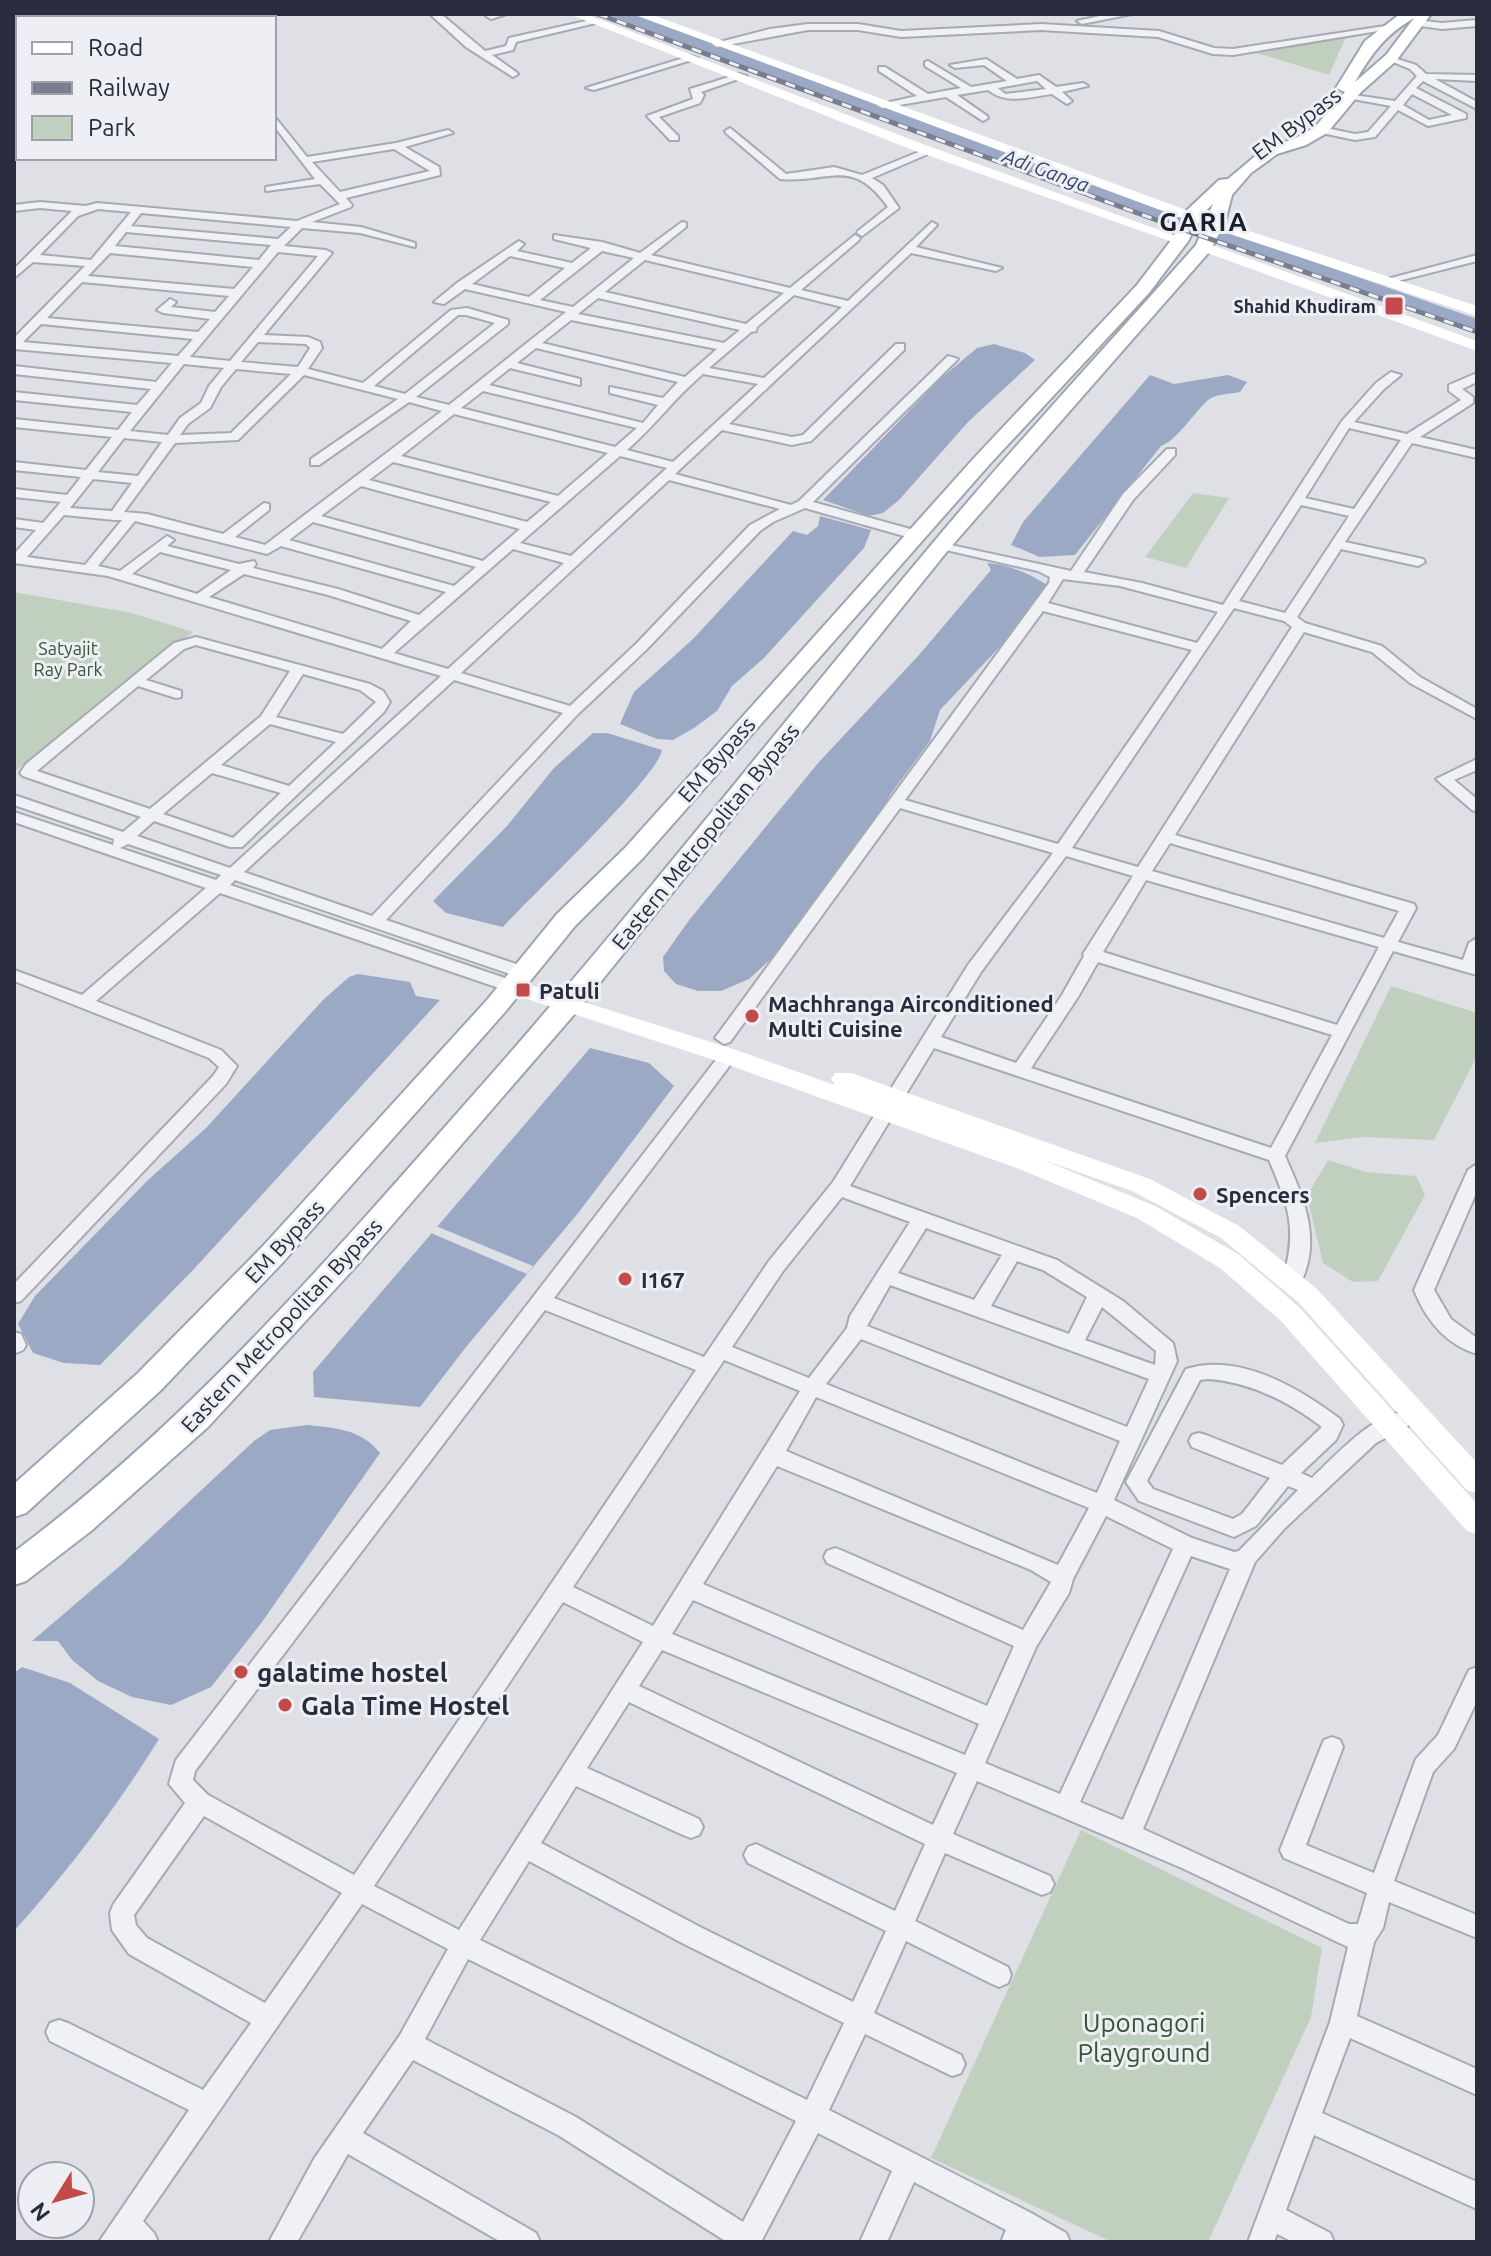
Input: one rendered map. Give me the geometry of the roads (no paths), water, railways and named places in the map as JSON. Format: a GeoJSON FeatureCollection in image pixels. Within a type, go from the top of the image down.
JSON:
{"type":"FeatureCollection","features":[{"type":"Feature","properties":{"kind":"main road"},"geometry":{"type":"LineString","coordinates":[[575,14],[930,151],[1185,228],[1386,281],[1477,311]]}},
{"type":"Feature","properties":{"kind":"main road"},"geometry":{"type":"LineString","coordinates":[[639,14],[882,105],[1185,228]]}},
{"type":"Feature","properties":{"kind":"main road","name":"EM Bypass"},"geometry":{"type":"LineString","coordinates":[[14,1504],[149,1382],[274,1253],[566,920],[634,853],[916,535],[1143,289],[1185,228],[1258,148],[1350,91],[1370,44],[1385,29],[1417,17]]}},
{"type":"Feature","properties":{"kind":"main road","name":"Eastern Metropolitan Bypass"},"geometry":{"type":"LineString","coordinates":[[14,1571],[79,1522],[197,1418],[349,1255],[573,997],[942,545],[1210,235],[1224,194],[1257,158],[1321,130],[1350,91],[1391,58],[1417,17]]}},
{"type":"Feature","properties":{"kind":"main road"},"geometry":{"type":"LineString","coordinates":[[1210,235],[1477,346]]}},
{"type":"Feature","properties":{"kind":"main road"},"geometry":{"type":"LineString","coordinates":[[517,979],[1141,1185],[1230,1232],[1292,1281],[1477,1482]]}},
{"type":"Feature","properties":{"kind":"main road"},"geometry":{"type":"LineString","coordinates":[[890,1104],[1146,1212],[1229,1261],[1290,1314],[1388,1428],[1477,1523]]}},
{"type":"Feature","properties":{"kind":"street"},"geometry":{"type":"LineString","coordinates":[[435,14],[455,28],[472,47],[513,74]]}},
{"type":"Feature","properties":{"kind":"street"},"geometry":{"type":"LineString","coordinates":[[491,16],[502,14]]}},
{"type":"Feature","properties":{"kind":"street"},"geometry":{"type":"LineString","coordinates":[[770,14],[781,30]]}},
{"type":"Feature","properties":{"kind":"street"},"geometry":{"type":"LineString","coordinates":[[1064,28],[1068,23],[1127,14]]}},
{"type":"Feature","properties":{"kind":"street"},"geometry":{"type":"LineString","coordinates":[[993,16],[1004,27]]}},
{"type":"Feature","properties":{"kind":"street"},"geometry":{"type":"LineString","coordinates":[[1417,17],[1442,26],[1477,23]]}},
{"type":"Feature","properties":{"kind":"street"},"geometry":{"type":"LineString","coordinates":[[486,54],[510,48],[509,42],[512,40],[595,22]]}},
{"type":"Feature","properties":{"kind":"street"},"geometry":{"type":"LineString","coordinates":[[717,44],[781,30],[844,27],[901,34],[1004,27],[1064,28],[1167,35],[1223,53],[1385,29]]}},
{"type":"Feature","properties":{"kind":"street"},"geometry":{"type":"LineString","coordinates":[[591,88],[693,58]]}},
{"type":"Feature","properties":{"kind":"street"},"geometry":{"type":"LineString","coordinates":[[1391,58],[1413,67],[1422,76],[1477,106]]}},
{"type":"Feature","properties":{"kind":"street"},"geometry":{"type":"LineString","coordinates":[[955,65],[986,62],[1014,81]]}},
{"type":"Feature","properties":{"kind":"street"},"geometry":{"type":"LineString","coordinates":[[928,64],[967,88]]}},
{"type":"Feature","properties":{"kind":"street"},"geometry":{"type":"LineString","coordinates":[[1027,65],[1039,74],[1039,78],[1052,91],[1067,101]]}},
{"type":"Feature","properties":{"kind":"street"},"geometry":{"type":"LineString","coordinates":[[882,69],[924,96]]}},
{"type":"Feature","properties":{"kind":"street"},"geometry":{"type":"LineString","coordinates":[[988,85],[1003,97],[1087,88],[1069,75]]}},
{"type":"Feature","properties":{"kind":"street"},"geometry":{"type":"LineString","coordinates":[[674,138],[652,116],[697,101],[699,95],[693,91],[742,76]]}},
{"type":"Feature","properties":{"kind":"street"},"geometry":{"type":"LineString","coordinates":[[1321,130],[1364,137],[1422,76],[1477,78]]}},
{"type":"Feature","properties":{"kind":"street"},"geometry":{"type":"LineString","coordinates":[[882,105],[1039,78]]}},
{"type":"Feature","properties":{"kind":"street"},"geometry":{"type":"LineString","coordinates":[[1350,91],[1397,104],[1428,123],[1462,116],[1410,89]]}},
{"type":"Feature","properties":{"kind":"street"},"geometry":{"type":"LineString","coordinates":[[946,92],[983,118]]}},
{"type":"Feature","properties":{"kind":"street"},"geometry":{"type":"LineString","coordinates":[[15,559],[61,511],[199,336],[278,245],[301,223],[342,210],[347,205],[322,181],[276,122]]}},
{"type":"Feature","properties":{"kind":"street"},"geometry":{"type":"LineString","coordinates":[[385,654],[558,500],[646,427],[688,381],[894,208],[879,187],[834,170],[784,177],[730,131]]}},
{"type":"Feature","properties":{"kind":"street"},"geometry":{"type":"LineString","coordinates":[[305,160],[396,146],[448,133]]}},
{"type":"Feature","properties":{"kind":"street"},"geometry":{"type":"LineString","coordinates":[[339,196],[436,173],[435,169],[396,146]]}},
{"type":"Feature","properties":{"kind":"street"},"geometry":{"type":"LineString","coordinates":[[864,179],[930,151]]}},
{"type":"Feature","properties":{"kind":"street"},"geometry":{"type":"LineString","coordinates":[[270,189],[322,181]]}},
{"type":"Feature","properties":{"kind":"street"},"geometry":{"type":"LineString","coordinates":[[14,208],[40,205],[83,209],[105,205],[301,223],[361,230],[411,245]]}},
{"type":"Feature","properties":{"kind":"street"},"geometry":{"type":"LineString","coordinates":[[14,275],[83,209]]}},
{"type":"Feature","properties":{"kind":"street"},"geometry":{"type":"LineString","coordinates":[[14,345],[107,249],[139,209]]}},
{"type":"Feature","properties":{"kind":"street"},"geometry":{"type":"LineString","coordinates":[[198,599],[244,568],[390,457],[682,225]]}},
{"type":"Feature","properties":{"kind":"street"},"geometry":{"type":"LineString","coordinates":[[86,1001],[235,872],[850,305],[932,225]]}},
{"type":"Feature","properties":{"kind":"street"},"geometry":{"type":"LineString","coordinates":[[115,516],[191,413],[206,405],[215,386],[326,253],[121,228]]}},
{"type":"Feature","properties":{"kind":"street"},"geometry":{"type":"LineString","coordinates":[[558,237],[850,305]]}},
{"type":"Feature","properties":{"kind":"street"},"geometry":{"type":"LineString","coordinates":[[440,302],[519,244]]}},
{"type":"Feature","properties":{"kind":"street"},"geometry":{"type":"LineString","coordinates":[[531,301],[602,245]]}},
{"type":"Feature","properties":{"kind":"street"},"geometry":{"type":"LineString","coordinates":[[107,249],[261,264]]}},
{"type":"Feature","properties":{"kind":"street"},"geometry":{"type":"LineString","coordinates":[[908,249],[996,268]]}},
{"type":"Feature","properties":{"kind":"street"},"geometry":{"type":"LineString","coordinates":[[507,252],[574,267]]}},
{"type":"Feature","properties":{"kind":"street"},"geometry":{"type":"LineString","coordinates":[[31,258],[92,263]]}},
{"type":"Feature","properties":{"kind":"street"},"geometry":{"type":"LineString","coordinates":[[1386,281],[1477,258]]}},
{"type":"Feature","properties":{"kind":"street"},"geometry":{"type":"LineString","coordinates":[[78,278],[236,293]]}},
{"type":"Feature","properties":{"kind":"street"},"geometry":{"type":"LineString","coordinates":[[461,285],[573,314],[729,348]]}},
{"type":"Feature","properties":{"kind":"street"},"geometry":{"type":"LineString","coordinates":[[597,294],[752,329]]}},
{"type":"Feature","properties":{"kind":"street"},"geometry":{"type":"LineString","coordinates":[[170,302],[163,310],[216,316]]}},
{"type":"Feature","properties":{"kind":"street"},"geometry":{"type":"LineString","coordinates":[[315,462],[406,399],[504,322],[467,311],[455,312],[364,388]]}},
{"type":"Feature","properties":{"kind":"street"},"geometry":{"type":"LineString","coordinates":[[36,320],[199,336]]}},
{"type":"Feature","properties":{"kind":"street"},"geometry":{"type":"LineString","coordinates":[[14,423],[171,439],[234,437],[301,371],[316,344],[254,338]]}},
{"type":"Feature","properties":{"kind":"street"},"geometry":{"type":"LineString","coordinates":[[533,344],[688,381]]}},
{"type":"Feature","properties":{"kind":"street"},"geometry":{"type":"LineString","coordinates":[[14,345],[301,371],[617,451],[669,470],[798,507],[916,535]]}},
{"type":"Feature","properties":{"kind":"street"},"geometry":{"type":"LineString","coordinates":[[719,426],[792,441],[807,438],[900,347]]}},
{"type":"Feature","properties":{"kind":"street"},"geometry":{"type":"LineString","coordinates":[[376,921],[573,711],[641,647],[755,528],[798,507],[952,359]]}},
{"type":"Feature","properties":{"kind":"street"},"geometry":{"type":"LineString","coordinates":[[507,364],[576,382]]}},
{"type":"Feature","properties":{"kind":"street"},"geometry":{"type":"LineString","coordinates":[[14,370],[159,386]]}},
{"type":"Feature","properties":{"kind":"street"},"geometry":{"type":"LineString","coordinates":[[702,370],[765,382]]}},
{"type":"Feature","properties":{"kind":"street"},"geometry":{"type":"LineString","coordinates":[[145,2242],[118,2232],[269,2019],[776,1266],[838,1189],[933,1041],[974,969],[1061,852],[1228,606],[1346,424],[1380,386],[1395,375]]}},
{"type":"Feature","properties":{"kind":"street"},"geometry":{"type":"LineString","coordinates":[[1021,1069],[1070,997],[1091,954],[1166,837],[1295,622],[1337,544],[1408,439],[1469,400],[1453,388],[1477,377]]}},
{"type":"Feature","properties":{"kind":"street"},"geometry":{"type":"LineString","coordinates":[[478,386],[646,427]]}},
{"type":"Feature","properties":{"kind":"street"},"geometry":{"type":"LineString","coordinates":[[614,390],[666,403]]}},
{"type":"Feature","properties":{"kind":"street"},"geometry":{"type":"LineString","coordinates":[[14,396],[140,409]]}},
{"type":"Feature","properties":{"kind":"street"},"geometry":{"type":"LineString","coordinates":[[1346,424],[1477,454]]}},
{"type":"Feature","properties":{"kind":"street"},"geometry":{"type":"LineString","coordinates":[[1075,575],[1128,497],[1171,452]]}},
{"type":"Feature","properties":{"kind":"street"},"geometry":{"type":"LineString","coordinates":[[390,457],[558,500]]}},
{"type":"Feature","properties":{"kind":"street"},"geometry":{"type":"LineString","coordinates":[[16,469],[89,472],[140,480]]}},
{"type":"Feature","properties":{"kind":"street"},"geometry":{"type":"LineString","coordinates":[[357,481],[529,527]]}},
{"type":"Feature","properties":{"kind":"street"},"geometry":{"type":"LineString","coordinates":[[14,493],[70,499]]}},
{"type":"Feature","properties":{"kind":"street"},"geometry":{"type":"LineString","coordinates":[[1297,500],[1357,514]]}},
{"type":"Feature","properties":{"kind":"street"},"geometry":{"type":"LineString","coordinates":[[225,539],[264,507]]}},
{"type":"Feature","properties":{"kind":"street"},"geometry":{"type":"LineString","coordinates":[[61,511],[184,527],[456,591]]}},
{"type":"Feature","properties":{"kind":"street"},"geometry":{"type":"LineString","coordinates":[[311,517],[486,566]]}},
{"type":"Feature","properties":{"kind":"street"},"geometry":{"type":"LineString","coordinates":[[90,567],[130,519]]}},
{"type":"Feature","properties":{"kind":"street"},"geometry":{"type":"LineString","coordinates":[[14,523],[44,527]]}},
{"type":"Feature","properties":{"kind":"street"},"geometry":{"type":"LineString","coordinates":[[122,576],[184,527]]}},
{"type":"Feature","properties":{"kind":"street"},"geometry":{"type":"LineString","coordinates":[[510,544],[572,561]]}},
{"type":"Feature","properties":{"kind":"street"},"geometry":{"type":"LineString","coordinates":[[1337,544],[1418,562]]}},
{"type":"Feature","properties":{"kind":"street"},"geometry":{"type":"LineString","coordinates":[[942,545],[1042,568],[1057,575],[1075,575],[1295,622],[1377,649],[1415,680],[1477,715]]}},
{"type":"Feature","properties":{"kind":"street"},"geometry":{"type":"LineString","coordinates":[[158,548],[244,568],[421,620]]}},
{"type":"Feature","properties":{"kind":"street"},"geometry":{"type":"LineString","coordinates":[[15,559],[90,567],[573,711]]}},
{"type":"Feature","properties":{"kind":"street"},"geometry":{"type":"LineString","coordinates":[[1057,575],[1056,583],[542,1301],[184,1767],[181,1784],[200,1802],[357,1889],[813,2116],[1018,2232],[1057,2242]]}},
{"type":"Feature","properties":{"kind":"street"},"geometry":{"type":"LineString","coordinates":[[1038,605],[1200,648]]}},
{"type":"Feature","properties":{"kind":"street"},"geometry":{"type":"LineString","coordinates":[[189,641],[299,669],[378,694],[383,702],[236,844],[28,773],[34,764],[136,681],[189,641]]}},
{"type":"Feature","properties":{"kind":"street"},"geometry":{"type":"LineString","coordinates":[[111,850],[267,719],[299,669]]}},
{"type":"Feature","properties":{"kind":"street"},"geometry":{"type":"LineString","coordinates":[[136,681],[176,694]]}},
{"type":"Feature","properties":{"kind":"street"},"geometry":{"type":"LineString","coordinates":[[267,719],[347,740]]}},
{"type":"Feature","properties":{"kind":"street"},"geometry":{"type":"LineString","coordinates":[[1477,764],[1444,779],[1477,807]]}},
{"type":"Feature","properties":{"kind":"street"},"geometry":{"type":"LineString","coordinates":[[210,767],[292,792]]}},
{"type":"Feature","properties":{"kind":"street"},"geometry":{"type":"LineString","coordinates":[[14,800],[376,921],[517,979]]}},
{"type":"Feature","properties":{"kind":"street"},"geometry":{"type":"LineString","coordinates":[[898,803],[1473,969],[1477,943]]}},
{"type":"Feature","properties":{"kind":"street"},"geometry":{"type":"LineString","coordinates":[[14,817],[340,930],[517,979]]}},
{"type":"Feature","properties":{"kind":"street"},"geometry":{"type":"LineString","coordinates":[[1166,837],[1408,908],[1276,1156]]}},
{"type":"Feature","properties":{"kind":"street"},"geometry":{"type":"LineString","coordinates":[[340,930],[357,915]]}},
{"type":"Feature","properties":{"kind":"street"},"geometry":{"type":"LineString","coordinates":[[1091,954],[1340,1032]]}},
{"type":"Feature","properties":{"kind":"street"},"geometry":{"type":"LineString","coordinates":[[14,975],[215,1054],[228,1066],[220,1080],[14,1296]]}},
{"type":"Feature","properties":{"kind":"street"},"geometry":{"type":"LineString","coordinates":[[933,1041],[1276,1156],[1303,1220],[1300,1257],[1292,1281]]}},
{"type":"Feature","properties":{"kind":"street"},"geometry":{"type":"LineString","coordinates":[[1477,1170],[1424,1290],[1430,1309],[1445,1326],[1477,1346]]}},
{"type":"Feature","properties":{"kind":"street"},"geometry":{"type":"LineString","coordinates":[[409,2044],[567,2126],[747,2241],[813,2116],[940,1840],[967,1769],[1027,1642],[1061,1587],[1062,1578],[1102,1504],[1167,1361],[1166,1348],[1098,1295],[1050,1265],[838,1189]]}},
{"type":"Feature","properties":{"kind":"street"},"geometry":{"type":"LineString","coordinates":[[288,2240],[343,2136],[409,2044],[464,1943],[528,1848],[811,1389],[857,1330],[857,1321],[921,1220]]}},
{"type":"Feature","properties":{"kind":"street"},"geometry":{"type":"LineString","coordinates":[[979,1309],[1013,1252]]}},
{"type":"Feature","properties":{"kind":"street"},"geometry":{"type":"LineString","coordinates":[[886,1276],[1161,1375]]}},
{"type":"Feature","properties":{"kind":"street"},"geometry":{"type":"LineString","coordinates":[[1074,1343],[1098,1295]]}},
{"type":"Feature","properties":{"kind":"street"},"geometry":{"type":"LineString","coordinates":[[542,1301],[811,1389],[1102,1504],[1185,1545],[1234,1561],[1246,1557]]}},
{"type":"Feature","properties":{"kind":"street"},"geometry":{"type":"LineString","coordinates":[[857,1330],[1131,1437]]}},
{"type":"Feature","properties":{"kind":"street"},"geometry":{"type":"LineString","coordinates":[[1206,1369],[1274,1386],[1313,1408],[1333,1425],[1329,1434],[1285,1475],[1249,1520],[1234,1528],[1146,1495],[1136,1482],[1193,1374],[1206,1369]]}},
{"type":"Feature","properties":{"kind":"street"},"geometry":{"type":"LineString","coordinates":[[1129,1834],[1246,1557],[1369,1437],[1414,1413]]}},
{"type":"Feature","properties":{"kind":"street"},"geometry":{"type":"LineString","coordinates":[[1199,1441],[1314,1488]]}},
{"type":"Feature","properties":{"kind":"street"},"geometry":{"type":"LineString","coordinates":[[773,1455],[1039,1564],[1062,1578]]}},
{"type":"Feature","properties":{"kind":"street"},"geometry":{"type":"LineString","coordinates":[[1066,1807],[1185,1545]]}},
{"type":"Feature","properties":{"kind":"street"},"geometry":{"type":"LineString","coordinates":[[835,1557],[1027,1642]]}},
{"type":"Feature","properties":{"kind":"street"},"geometry":{"type":"LineString","coordinates":[[689,1588],[992,1719]]}},
{"type":"Feature","properties":{"kind":"street"},"geometry":{"type":"LineString","coordinates":[[560,1591],[657,1638],[1129,1834],[1347,1935],[1363,1936]]}},
{"type":"Feature","properties":{"kind":"street"},"geometry":{"type":"LineString","coordinates":[[1261,2242],[1343,2022],[1363,1936],[1371,1928],[1381,1885],[1424,1766],[1446,1742],[1477,1677]]}},
{"type":"Feature","properties":{"kind":"street"},"geometry":{"type":"LineString","coordinates":[[625,1690],[940,1840],[1042,1884]]}},
{"type":"Feature","properties":{"kind":"street"},"geometry":{"type":"LineString","coordinates":[[1332,1747],[1292,1850],[1477,1927]]}},
{"type":"Feature","properties":{"kind":"street"},"geometry":{"type":"LineString","coordinates":[[573,1773],[691,1827]]}},
{"type":"Feature","properties":{"kind":"street"},"geometry":{"type":"LineString","coordinates":[[200,1802],[122,1913],[122,1922],[129,1938],[138,1946],[269,2019]]}},
{"type":"Feature","properties":{"kind":"street"},"geometry":{"type":"LineString","coordinates":[[528,1848],[693,1936],[952,2064]]}},
{"type":"Feature","properties":{"kind":"street"},"geometry":{"type":"LineString","coordinates":[[756,1855],[999,1975]]}},
{"type":"Feature","properties":{"kind":"street"},"geometry":{"type":"LineString","coordinates":[[1343,2022],[1477,2082]]}},
{"type":"Feature","properties":{"kind":"street"},"geometry":{"type":"LineString","coordinates":[[59,2032],[208,2106]]}},
{"type":"Feature","properties":{"kind":"street"},"geometry":{"type":"LineString","coordinates":[[1307,2119],[1477,2196]]}},
{"type":"Feature","properties":{"kind":"street"},"geometry":{"type":"LineString","coordinates":[[343,2136],[438,2187],[527,2242]]}},
{"type":"Feature","properties":{"kind":"street"},"geometry":{"type":"LineString","coordinates":[[873,2242],[908,2167]]}},
{"type":"Feature","properties":{"kind":"street"},"geometry":{"type":"LineString","coordinates":[[1271,2217],[1321,2242]]}},
{"type":"Feature","properties":{"kind":"water"},"geometry":{"type":"Polygon","coordinates":[[[994,344],[1025,353],[1035,360],[968,422],[899,500],[883,513],[869,516],[823,500],[940,379],[977,348],[994,344]]]}},
{"type":"Feature","properties":{"kind":"water"},"geometry":{"type":"Polygon","coordinates":[[[1150,375],[1174,384],[1228,375],[1247,382],[1240,392],[1208,400],[1179,432],[1161,446],[1075,555],[1040,557],[1011,545],[1023,522],[1150,375]]]}},
{"type":"Feature","properties":{"kind":"water"},"geometry":{"type":"Polygon","coordinates":[[[820,516],[871,530],[864,548],[764,658],[732,686],[717,711],[673,740],[657,739],[620,724],[634,692],[693,639],[793,531],[807,535],[818,526],[820,516]]]}},
{"type":"Feature","properties":{"kind":"water"},"geometry":{"type":"Polygon","coordinates":[[[987,563],[1018,570],[1047,585],[1011,635],[940,710],[930,741],[890,795],[869,833],[773,957],[749,979],[721,991],[698,991],[676,984],[664,971],[663,957],[690,919],[819,762],[919,655],[991,570],[987,563]]]}},
{"type":"Feature","properties":{"kind":"water"},"geometry":{"type":"Polygon","coordinates":[[[593,733],[607,733],[662,750],[640,785],[503,927],[446,913],[433,901],[507,826],[554,768],[593,733]]]}},
{"type":"Feature","properties":{"kind":"water"},"geometry":{"type":"Polygon","coordinates":[[[358,974],[410,982],[416,996],[440,1000],[194,1269],[100,1365],[64,1363],[33,1353],[18,1324],[35,1296],[147,1181],[206,1128],[323,1000],[349,977],[358,974]]]}},
{"type":"Feature","properties":{"kind":"water"},"geometry":{"type":"Polygon","coordinates":[[[590,1048],[649,1063],[674,1086],[579,1212],[420,1407],[314,1397],[313,1372],[590,1048]]]}},
{"type":"Feature","properties":{"kind":"water"},"geometry":{"type":"Polygon","coordinates":[[[307,1425],[356,1434],[380,1453],[262,1622],[211,1687],[171,1705],[132,1697],[98,1681],[72,1660],[58,1641],[32,1641],[121,1565],[254,1441],[270,1430],[307,1425]]]}},
{"type":"Feature","properties":{"kind":"water"},"geometry":{"type":"Polygon","coordinates":[[[22,1667],[70,1683],[159,1739],[91,1838],[14,1931],[14,1673],[22,1667]]]}},
{"type":"Feature","properties":{"kind":"waterway","name":"Adi Ganga"},"geometry":{"type":"LineString","coordinates":[[615,14],[1165,217],[1477,327]]}},
{"type":"Feature","properties":{"kind":"railway"},"geometry":{"type":"LineString","coordinates":[[598,14],[1170,225],[1477,332]]}},
{"type":"Feature","properties":{"kind":"place","name":"Shahid Khudiram"},"geometry":{"type":"Point","coordinates":[1394,306]}},
{"type":"Feature","properties":{"kind":"place","name":"Patuli"},"geometry":{"type":"Point","coordinates":[523,990]}},
{"type":"Feature","properties":{"kind":"place","name":"Machhranga Airconditioned Multi Cuisine"},"geometry":{"type":"Point","coordinates":[752,1016]}},
{"type":"Feature","properties":{"kind":"place","name":"Spencers"},"geometry":{"type":"Point","coordinates":[1200,1194]}},
{"type":"Feature","properties":{"kind":"place","name":"I167"},"geometry":{"type":"Point","coordinates":[625,1279]}},
{"type":"Feature","properties":{"kind":"place","name":"galatime hostel"},"geometry":{"type":"Point","coordinates":[241,1672]}},
{"type":"Feature","properties":{"kind":"place","name":"Gala Time Hostel"},"geometry":{"type":"Point","coordinates":[285,1705]}},
{"type":"Feature","properties":{"kind":"district","name":"GARIA"},"geometry":{"type":"Point","coordinates":[1204,221]}},
{"type":"Feature","properties":{"kind":"park label","name":"Satyajit Ray Park"},"geometry":{"type":"Point","coordinates":[68,658]}},
{"type":"Feature","properties":{"kind":"park label","name":"Uponagori Playground"},"geometry":{"type":"Point","coordinates":[1144,2037]}}]}
